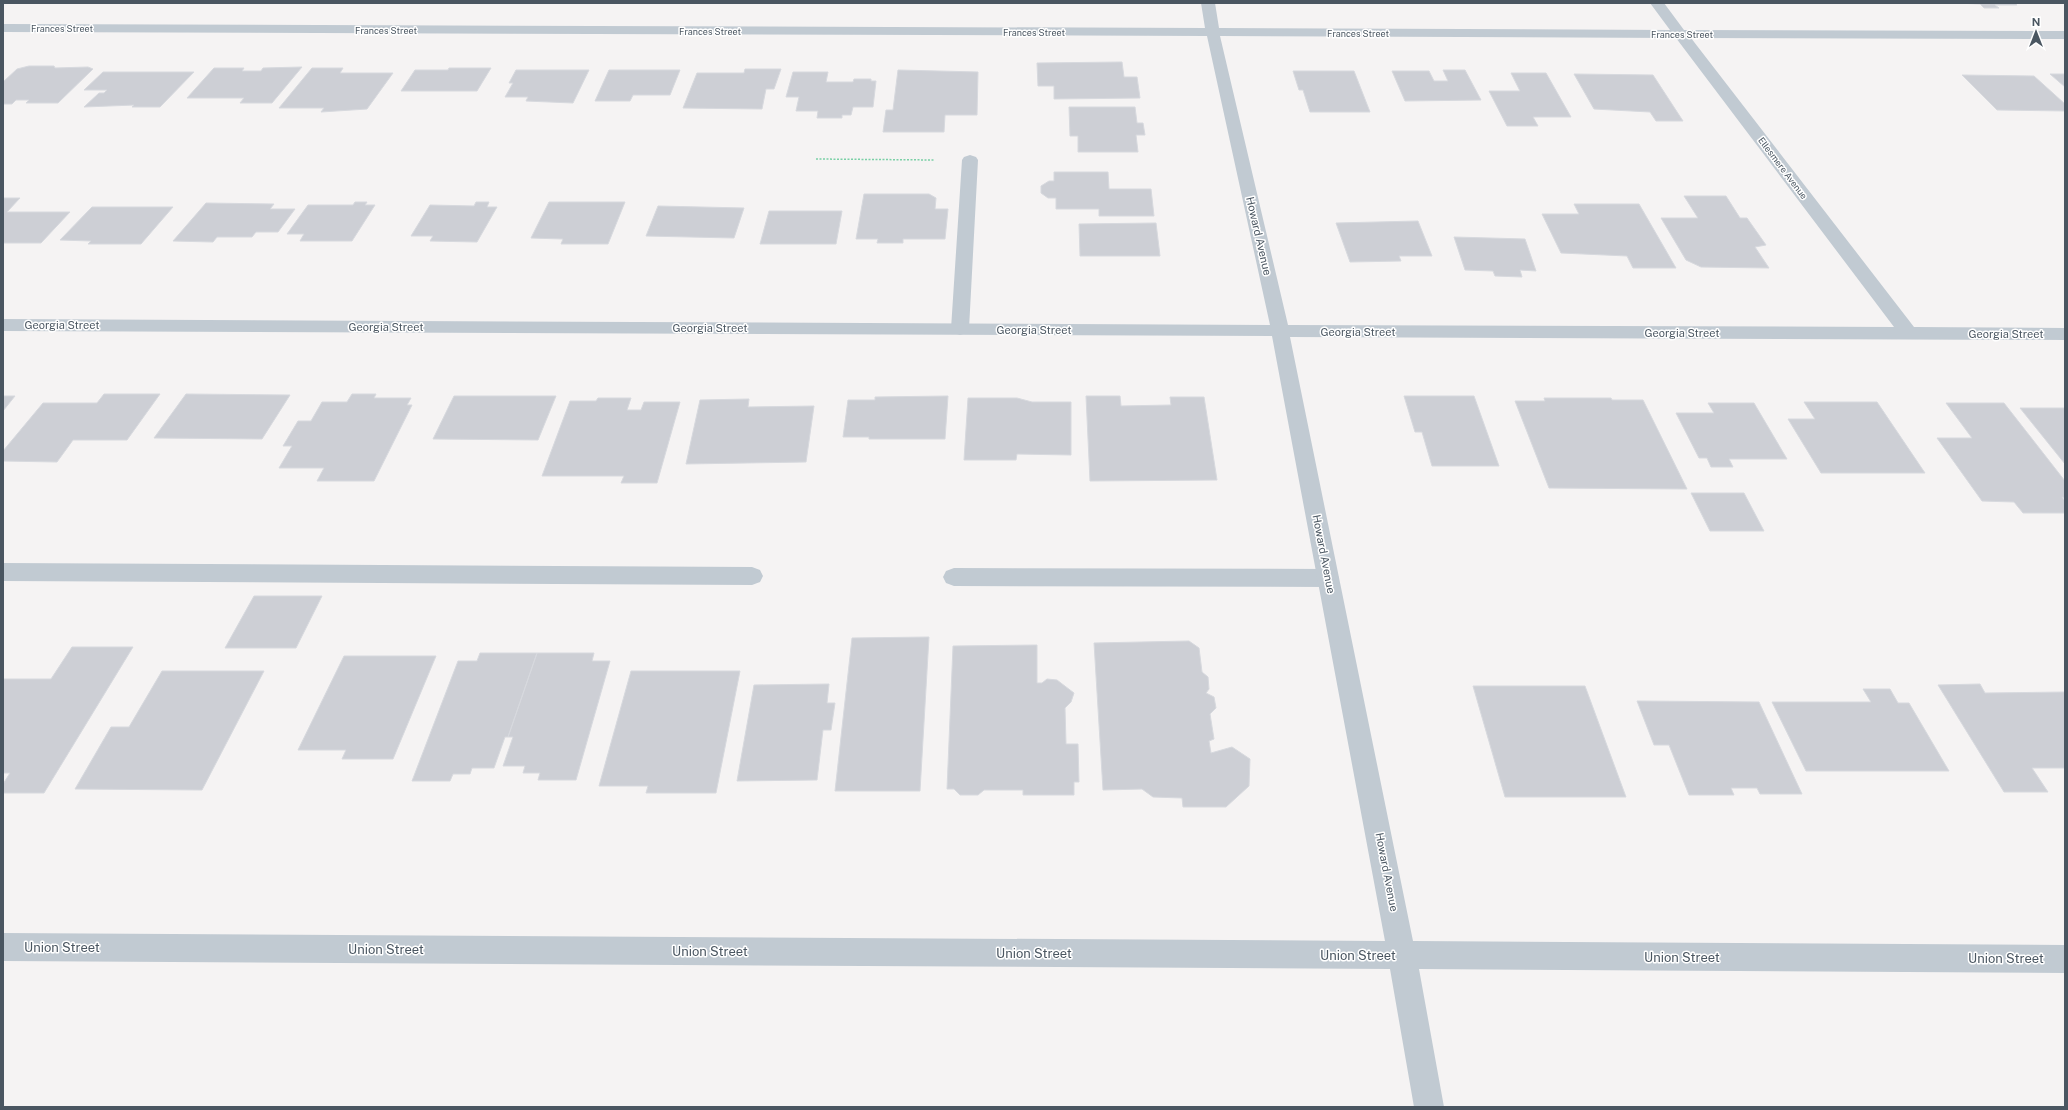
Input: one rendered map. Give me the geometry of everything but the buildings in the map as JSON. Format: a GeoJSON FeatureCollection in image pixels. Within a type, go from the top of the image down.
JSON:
{"type":"FeatureCollection","features":[{"type":"Feature","properties":{"kind":"street","name":"Howard Avenue"},"geometry":{"type":"LineString","coordinates":[[1208,3],[1214,32],[1216,52],[1280,331],[1403,955],[1429,1107]]}},
{"type":"Feature","properties":{"kind":"street","name":"Ellesmere Avenue"},"geometry":{"type":"LineString","coordinates":[[1657,3],[1909,334]]}},
{"type":"Feature","properties":{"kind":"street","name":"Frances Street"},"geometry":{"type":"LineString","coordinates":[[3,28],[2065,35]]}},
{"type":"Feature","properties":{"kind":"street"},"geometry":{"type":"LineString","coordinates":[[960,329],[970,160]]}},
{"type":"Feature","properties":{"kind":"street","name":"Georgia Street"},"geometry":{"type":"LineString","coordinates":[[3,325],[2065,334]]}},
{"type":"Feature","properties":{"kind":"street"},"geometry":{"type":"LineString","coordinates":[[3,572],[752,576]]}},
{"type":"Feature","properties":{"kind":"street"},"geometry":{"type":"LineString","coordinates":[[954,577],[1328,578]]}},
{"type":"Feature","properties":{"kind":"street","name":"Union Street"},"geometry":{"type":"LineString","coordinates":[[3,947],[2065,959]]}},
{"type":"Feature","properties":{"kind":"path"},"geometry":{"type":"LineString","coordinates":[[816,159],[970,160]]}}]}
